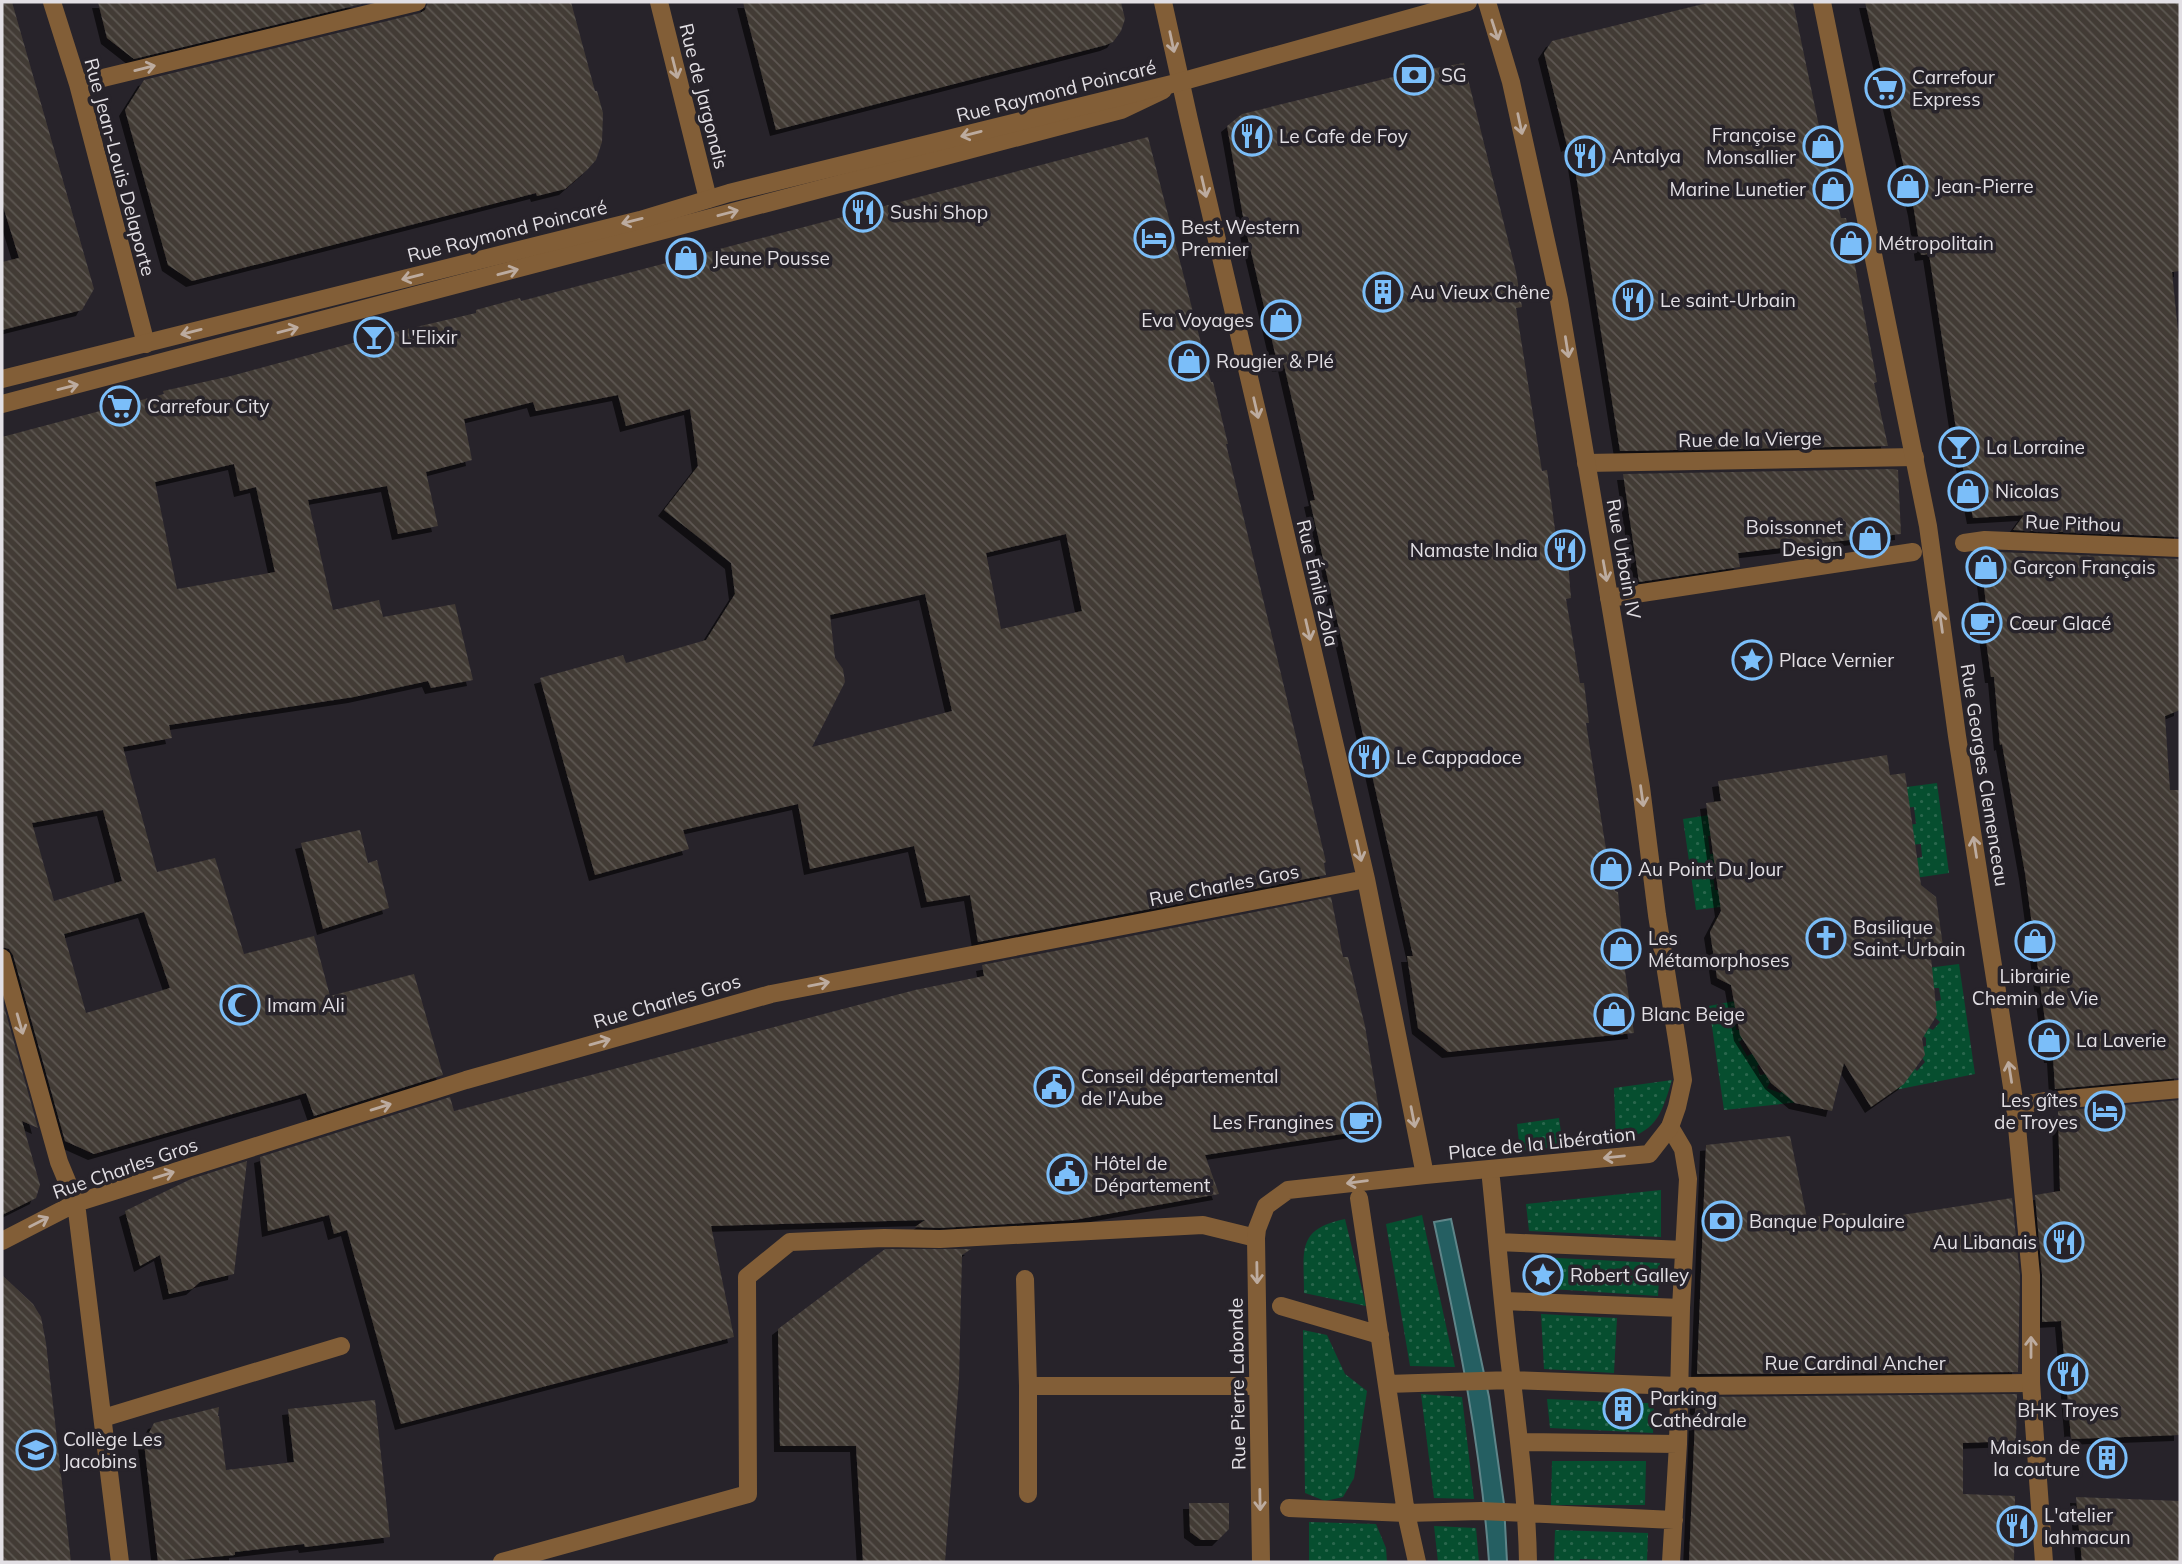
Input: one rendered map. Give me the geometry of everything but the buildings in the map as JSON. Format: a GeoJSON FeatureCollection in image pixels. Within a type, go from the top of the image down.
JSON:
{"type":"FeatureCollection","features":[{"type":"Feature","properties":{"kind":"street","name":"Rue Jean-Louis Delaporte"},"geometry":{"type":"LineString","coordinates":[[52,2],[78,84],[146,344]]}},
{"type":"Feature","properties":{"kind":"street"},"geometry":{"type":"LineString","coordinates":[[78,84],[416,2]]}},
{"type":"Feature","properties":{"kind":"street","name":"Rue de Jargondis"},"geometry":{"type":"LineString","coordinates":[[659,2],[708,200]]}},
{"type":"Feature","properties":{"kind":"street","name":"Rue Émile Zola"},"geometry":{"type":"LineString","coordinates":[[1163,2],[1366,879],[1424,1175]]}},
{"type":"Feature","properties":{"kind":"street"},"geometry":{"type":"LineString","coordinates":[[1180,82],[1468,2]]}},
{"type":"Feature","properties":{"kind":"street","name":"Rue Urbain IV"},"geometry":{"type":"LineString","coordinates":[[1486,2],[1511,82],[1559,300],[1641,787],[1657,915],[1683,1080],[1670,1127]]}},
{"type":"Feature","properties":{"kind":"street","name":"Rue Georges Clemenceau"},"geometry":{"type":"LineString","coordinates":[[1822,2],[1915,457],[1931,548],[1955,723],[2015,1106],[2031,1275],[2031,1383],[2044,1562]]}},
{"type":"Feature","properties":{"kind":"street","name":"Rue Raymond Poincaré"},"geometry":{"type":"LineString","coordinates":[[2,379],[1180,82]]}},
{"type":"Feature","properties":{"kind":"street","name":"Rue Raymond Poincaré"},"geometry":{"type":"LineString","coordinates":[[2,404],[1121,110],[1180,82]]}},
{"type":"Feature","properties":{"kind":"street","name":"Rue de la Vierge"},"geometry":{"type":"LineString","coordinates":[[1586,463],[1915,457]]}},
{"type":"Feature","properties":{"kind":"street","name":"Rue Pithou"},"geometry":{"type":"LineString","coordinates":[[1964,543],[1985,540],[2180,548]]}},
{"type":"Feature","properties":{"kind":"street"},"geometry":{"type":"LineString","coordinates":[[1609,598],[1913,552]]}},
{"type":"Feature","properties":{"kind":"street","name":"Rue Charles Gros"},"geometry":{"type":"LineString","coordinates":[[2,1241],[76,1203],[466,1080],[771,994],[1366,879]]}},
{"type":"Feature","properties":{"kind":"street"},"geometry":{"type":"LineString","coordinates":[[2,958],[59,1162],[76,1203],[120,1562]]}},
{"type":"Feature","properties":{"kind":"street"},"geometry":{"type":"LineString","coordinates":[[2015,1106],[2180,1088]]}},
{"type":"Feature","properties":{"kind":"street"},"geometry":{"type":"LineString","coordinates":[[1670,1127],[1683,1149],[1688,1180],[1671,1562]]}},
{"type":"Feature","properties":{"kind":"street","name":"Place de la Libération"},"geometry":{"type":"LineString","coordinates":[[1266,1206],[1288,1190],[1649,1154],[1670,1127]]}},
{"type":"Feature","properties":{"kind":"street"},"geometry":{"type":"LineString","coordinates":[[1491,1179],[1527,1513],[1528,1562]]}},
{"type":"Feature","properties":{"kind":"street"},"geometry":{"type":"LineString","coordinates":[[1359,1198],[1406,1513],[1417,1562]]}},
{"type":"Feature","properties":{"kind":"street","name":"Rue Pierre Labonde"},"geometry":{"type":"LineString","coordinates":[[1261,1562],[1256,1238],[1266,1206]]}},
{"type":"Feature","properties":{"kind":"street"},"geometry":{"type":"LineString","coordinates":[[502,1562],[748,1494],[747,1277],[790,1242],[884,1238],[940,1239],[1203,1225],[1256,1238]]}},
{"type":"Feature","properties":{"kind":"street"},"geometry":{"type":"LineString","coordinates":[[1498,1242],[1684,1250]]}},
{"type":"Feature","properties":{"kind":"street"},"geometry":{"type":"LineString","coordinates":[[1025,1279],[1028,1494]]}},
{"type":"Feature","properties":{"kind":"street"},"geometry":{"type":"LineString","coordinates":[[1504,1301],[1681,1308]]}},
{"type":"Feature","properties":{"kind":"street"},"geometry":{"type":"LineString","coordinates":[[1281,1306],[1380,1335]]}},
{"type":"Feature","properties":{"kind":"street"},"geometry":{"type":"LineString","coordinates":[[103,1418],[341,1346]]}},
{"type":"Feature","properties":{"kind":"street","name":"Rue Cardinal Ancher"},"geometry":{"type":"LineString","coordinates":[[1387,1384],[1511,1380],[1679,1385],[2031,1383]]}},
{"type":"Feature","properties":{"kind":"street"},"geometry":{"type":"LineString","coordinates":[[1028,1386],[1257,1386]]}},
{"type":"Feature","properties":{"kind":"street"},"geometry":{"type":"LineString","coordinates":[[1520,1442],[1678,1444]]}},
{"type":"Feature","properties":{"kind":"street"},"geometry":{"type":"LineString","coordinates":[[1289,1508],[1406,1513],[1481,1511],[1674,1520]]}},
{"type":"Feature","properties":{"kind":"green space"},"geometry":{"type":"Polygon","coordinates":[[[1937,783],[1949,873],[1915,878],[1912,859],[1922,857],[1921,844],[1909,845],[1907,825],[1916,824],[1914,807],[1903,808],[1899,788],[1937,783]]]}},
{"type":"Feature","properties":{"kind":"green space"},"geometry":{"type":"Polygon","coordinates":[[[1716,814],[1719,835],[1708,836],[1710,854],[1721,853],[1724,873],[1713,875],[1715,890],[1725,890],[1728,906],[1696,910],[1683,819],[1716,814]]]}},
{"type":"Feature","properties":{"kind":"green space"},"geometry":{"type":"Polygon","coordinates":[[[1959,964],[1975,1074],[1880,1093],[1913,1067],[1917,1071],[1925,1062],[1920,1055],[1922,1047],[1926,1046],[1926,1038],[1917,1031],[1922,1025],[1933,1030],[1940,1022],[1926,1009],[1925,1004],[1941,1000],[1939,988],[1927,988],[1927,968],[1959,964]]]}},
{"type":"Feature","properties":{"kind":"green space"},"geometry":{"type":"Polygon","coordinates":[[[1740,1000],[1743,1016],[1735,1018],[1736,1030],[1745,1029],[1746,1036],[1739,1042],[1747,1056],[1761,1050],[1765,1059],[1757,1066],[1760,1075],[1767,1074],[1770,1082],[1767,1088],[1780,1093],[1784,1090],[1810,1101],[1724,1110],[1709,1006],[1740,1000]]]}},
{"type":"Feature","properties":{"kind":"green space"},"geometry":{"type":"Polygon","coordinates":[[[1672,1080],[1655,1121],[1640,1133],[1616,1141],[1614,1088],[1672,1080]]]}},
{"type":"Feature","properties":{"kind":"green space"},"geometry":{"type":"Polygon","coordinates":[[[1559,1118],[1563,1146],[1520,1151],[1517,1124],[1559,1118]]]}},
{"type":"Feature","properties":{"kind":"green space"},"geometry":{"type":"Polygon","coordinates":[[[1661,1190],[1661,1237],[1529,1231],[1526,1204],[1661,1190]]]}},
{"type":"Feature","properties":{"kind":"green space"},"geometry":{"type":"Polygon","coordinates":[[[1422,1215],[1455,1367],[1410,1366],[1386,1224],[1422,1215]]]}},
{"type":"Feature","properties":{"kind":"green space"},"geometry":{"type":"Polygon","coordinates":[[[1345,1219],[1366,1306],[1304,1293],[1304,1254],[1310,1236],[1329,1223],[1345,1219]]]}},
{"type":"Feature","properties":{"kind":"green space"},"geometry":{"type":"Polygon","coordinates":[[[1536,1257],[1660,1263],[1658,1296],[1536,1288],[1536,1257]]]}},
{"type":"Feature","properties":{"kind":"green space"},"geometry":{"type":"Polygon","coordinates":[[[1541,1314],[1617,1318],[1614,1373],[1544,1369],[1541,1314]]]}},
{"type":"Feature","properties":{"kind":"green space"},"geometry":{"type":"Polygon","coordinates":[[[1303,1330],[1327,1335],[1345,1374],[1367,1391],[1354,1478],[1343,1497],[1325,1501],[1305,1493],[1303,1330]]]}},
{"type":"Feature","properties":{"kind":"green space"},"geometry":{"type":"Polygon","coordinates":[[[1421,1394],[1462,1397],[1474,1499],[1434,1498],[1421,1394]]]}},
{"type":"Feature","properties":{"kind":"green space"},"geometry":{"type":"Polygon","coordinates":[[[1547,1399],[1615,1402],[1614,1416],[1631,1417],[1632,1403],[1654,1403],[1653,1433],[1550,1428],[1547,1399]]]}},
{"type":"Feature","properties":{"kind":"green space"},"geometry":{"type":"Polygon","coordinates":[[[1552,1461],[1646,1461],[1645,1505],[1551,1505],[1552,1461]]]}},
{"type":"Feature","properties":{"kind":"green space"},"geometry":{"type":"Polygon","coordinates":[[[1309,1522],[1376,1524],[1386,1548],[1387,1562],[1309,1562],[1309,1522]]]}},
{"type":"Feature","properties":{"kind":"green space"},"geometry":{"type":"Polygon","coordinates":[[[1434,1526],[1476,1528],[1479,1562],[1438,1562],[1434,1526]]]}},
{"type":"Feature","properties":{"kind":"green space"},"geometry":{"type":"Polygon","coordinates":[[[1555,1530],[1648,1533],[1647,1562],[1580,1559],[1579,1562],[1554,1562],[1555,1530]]]}},
{"type":"Feature","properties":{"kind":"water"},"geometry":{"type":"Polygon","coordinates":[[[1451,1219],[1489,1397],[1504,1504],[1507,1562],[1489,1562],[1474,1433],[1434,1222],[1451,1219]]]}},
{"type":"Feature","properties":{"kind":"place","name":"SG"},"geometry":{"type":"Point","coordinates":[1414,75]}},
{"type":"Feature","properties":{"kind":"place","name":"Carrefour Express"},"geometry":{"type":"Point","coordinates":[1885,88]}},
{"type":"Feature","properties":{"kind":"place","name":"Le Cafe de Foy"},"geometry":{"type":"Point","coordinates":[1252,136]}},
{"type":"Feature","properties":{"kind":"place","name":"Françoise Monsallier"},"geometry":{"type":"Point","coordinates":[1823,146]}},
{"type":"Feature","properties":{"kind":"place","name":"Antalya"},"geometry":{"type":"Point","coordinates":[1585,156]}},
{"type":"Feature","properties":{"kind":"place","name":"Jean-Pierre"},"geometry":{"type":"Point","coordinates":[1908,186]}},
{"type":"Feature","properties":{"kind":"place","name":"Marine Lunetier"},"geometry":{"type":"Point","coordinates":[1833,189]}},
{"type":"Feature","properties":{"kind":"place","name":"Sushi Shop"},"geometry":{"type":"Point","coordinates":[863,212]}},
{"type":"Feature","properties":{"kind":"place","name":"Best Western Premier"},"geometry":{"type":"Point","coordinates":[1154,238]}},
{"type":"Feature","properties":{"kind":"place","name":"Métropolitain"},"geometry":{"type":"Point","coordinates":[1851,243]}},
{"type":"Feature","properties":{"kind":"place","name":"Jeune Pousse"},"geometry":{"type":"Point","coordinates":[686,258]}},
{"type":"Feature","properties":{"kind":"place","name":"Au Vieux Chêne"},"geometry":{"type":"Point","coordinates":[1383,292]}},
{"type":"Feature","properties":{"kind":"place","name":"Le saint-Urbain"},"geometry":{"type":"Point","coordinates":[1633,300]}},
{"type":"Feature","properties":{"kind":"place","name":"Eva Voyages"},"geometry":{"type":"Point","coordinates":[1281,320]}},
{"type":"Feature","properties":{"kind":"place","name":"L'Elixir"},"geometry":{"type":"Point","coordinates":[374,337]}},
{"type":"Feature","properties":{"kind":"place","name":"Rougier & Plé"},"geometry":{"type":"Point","coordinates":[1189,361]}},
{"type":"Feature","properties":{"kind":"place","name":"Carrefour City"},"geometry":{"type":"Point","coordinates":[120,406]}},
{"type":"Feature","properties":{"kind":"place","name":"La Lorraine"},"geometry":{"type":"Point","coordinates":[1959,447]}},
{"type":"Feature","properties":{"kind":"place","name":"Nicolas"},"geometry":{"type":"Point","coordinates":[1968,491]}},
{"type":"Feature","properties":{"kind":"place","name":"Boissonnet Design"},"geometry":{"type":"Point","coordinates":[1870,538]}},
{"type":"Feature","properties":{"kind":"place","name":"Namaste India"},"geometry":{"type":"Point","coordinates":[1565,550]}},
{"type":"Feature","properties":{"kind":"place","name":"Garçon Français"},"geometry":{"type":"Point","coordinates":[1986,567]}},
{"type":"Feature","properties":{"kind":"place","name":"Cœur Glacé"},"geometry":{"type":"Point","coordinates":[1982,623]}},
{"type":"Feature","properties":{"kind":"place","name":"Place Vernier"},"geometry":{"type":"Point","coordinates":[1752,660]}},
{"type":"Feature","properties":{"kind":"place","name":"Le Cappadoce"},"geometry":{"type":"Point","coordinates":[1369,757]}},
{"type":"Feature","properties":{"kind":"place","name":"Au Point Du Jour"},"geometry":{"type":"Point","coordinates":[1611,869]}},
{"type":"Feature","properties":{"kind":"place","name":"Basilique Saint-Urbain"},"geometry":{"type":"Point","coordinates":[1826,938]}},
{"type":"Feature","properties":{"kind":"place","name":"Librairie Chemin de Vie"},"geometry":{"type":"Point","coordinates":[2035,941]}},
{"type":"Feature","properties":{"kind":"place","name":"Les Métamorphoses"},"geometry":{"type":"Point","coordinates":[1621,949]}},
{"type":"Feature","properties":{"kind":"place","name":"Imam Ali"},"geometry":{"type":"Point","coordinates":[240,1005]}},
{"type":"Feature","properties":{"kind":"place","name":"Blanc Beige"},"geometry":{"type":"Point","coordinates":[1614,1014]}},
{"type":"Feature","properties":{"kind":"place","name":"La Laverie"},"geometry":{"type":"Point","coordinates":[2049,1040]}},
{"type":"Feature","properties":{"kind":"place","name":"Conseil départemental de l'Aube"},"geometry":{"type":"Point","coordinates":[1054,1087]}},
{"type":"Feature","properties":{"kind":"place","name":"Les gîtes de Troyes"},"geometry":{"type":"Point","coordinates":[2105,1111]}},
{"type":"Feature","properties":{"kind":"place","name":"Les Frangines"},"geometry":{"type":"Point","coordinates":[1361,1122]}},
{"type":"Feature","properties":{"kind":"place","name":"Hôtel de Département"},"geometry":{"type":"Point","coordinates":[1067,1174]}},
{"type":"Feature","properties":{"kind":"place","name":"Banque Populaire"},"geometry":{"type":"Point","coordinates":[1722,1221]}},
{"type":"Feature","properties":{"kind":"place","name":"Au Libanais"},"geometry":{"type":"Point","coordinates":[2064,1242]}},
{"type":"Feature","properties":{"kind":"place","name":"Robert Galley"},"geometry":{"type":"Point","coordinates":[1543,1275]}},
{"type":"Feature","properties":{"kind":"place","name":"BHK Troyes"},"geometry":{"type":"Point","coordinates":[2068,1374]}},
{"type":"Feature","properties":{"kind":"place","name":"Parking Cathédrale"},"geometry":{"type":"Point","coordinates":[1623,1409]}},
{"type":"Feature","properties":{"kind":"place","name":"Collège Les Jacobins"},"geometry":{"type":"Point","coordinates":[36,1450]}},
{"type":"Feature","properties":{"kind":"place","name":"Maison de la couture"},"geometry":{"type":"Point","coordinates":[2107,1458]}},
{"type":"Feature","properties":{"kind":"place","name":"L'atelier lahmacun"},"geometry":{"type":"Point","coordinates":[2017,1526]}}]}
